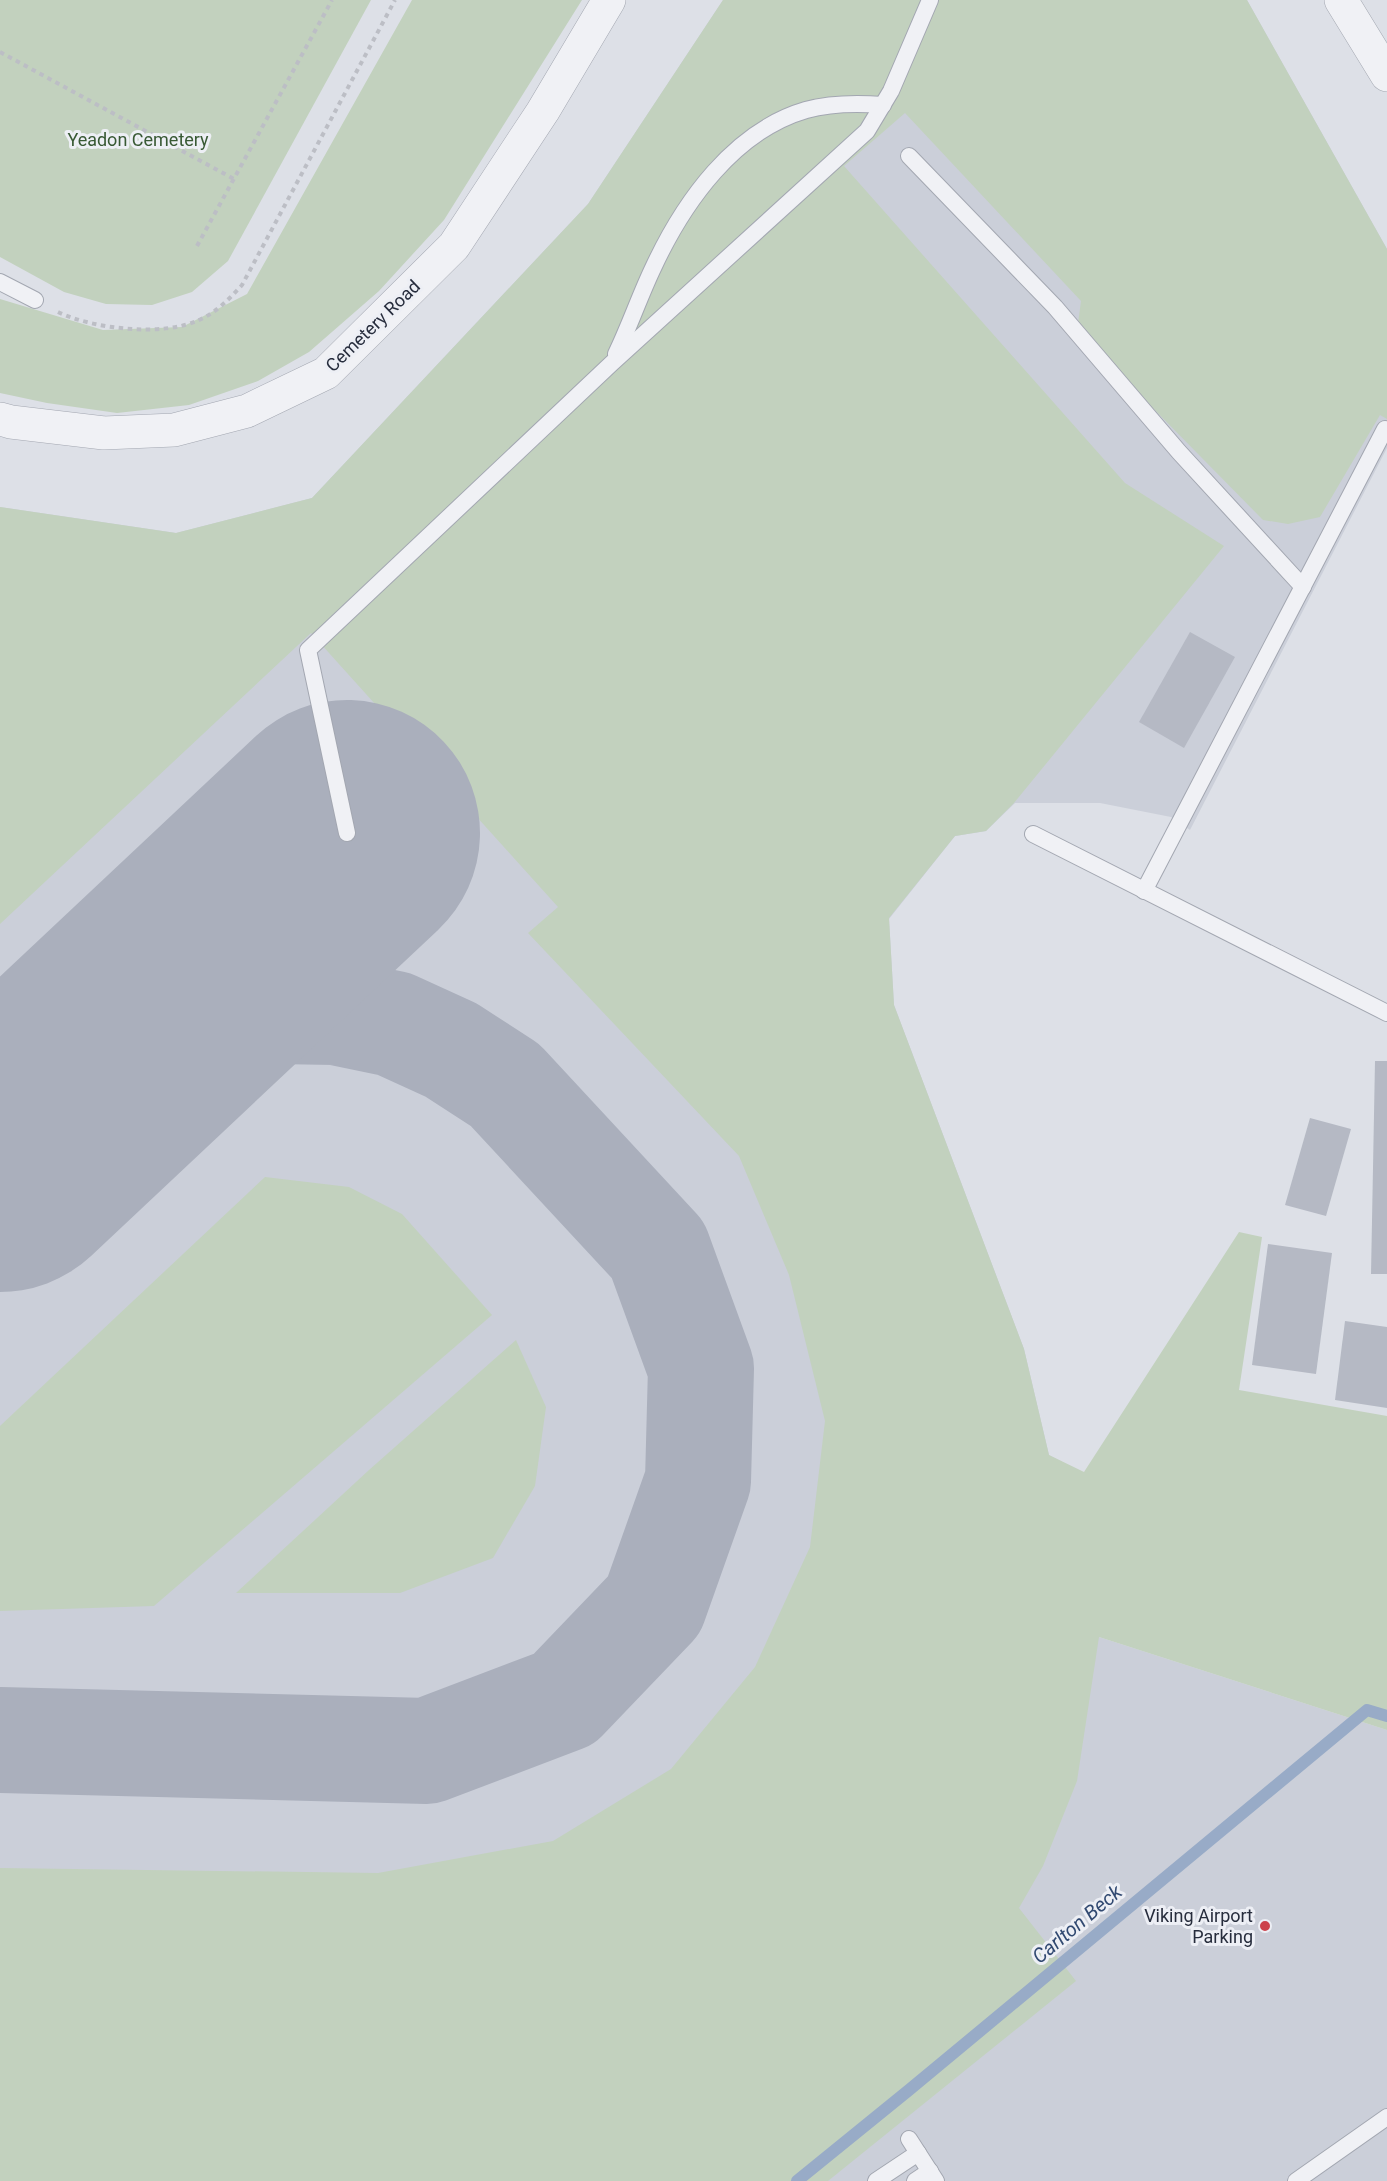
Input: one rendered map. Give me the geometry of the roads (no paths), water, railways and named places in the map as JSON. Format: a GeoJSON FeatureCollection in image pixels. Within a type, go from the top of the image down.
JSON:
{"type":"FeatureCollection","features":[{"type":"Feature","properties":{"kind":"street","name":"Cemetery Road"},"geometry":{"type":"LineString","coordinates":[[0,418],[11,422],[104,433],[174,430],[247,411],[326,373],[454,246],[543,111],[609,0]]}},
{"type":"Feature","properties":{"kind":"street"},"geometry":{"type":"LineString","coordinates":[[1341,0],[1387,75]]}},
{"type":"Feature","properties":{"kind":"lane"},"geometry":{"type":"LineString","coordinates":[[347,833],[308,650],[612,363],[867,131],[883,105],[930,0]]}},
{"type":"Feature","properties":{"kind":"lane"},"geometry":{"type":"LineString","coordinates":[[612,363],[655,263],[683,213],[715,170],[750,140],[777,122],[804,111],[854,103],[883,105]]}},
{"type":"Feature","properties":{"kind":"lane"},"geometry":{"type":"LineString","coordinates":[[909,156],[1055,307],[1179,452],[1303,587]]}},
{"type":"Feature","properties":{"kind":"lane"},"geometry":{"type":"LineString","coordinates":[[0,282],[34,300]]}},
{"type":"Feature","properties":{"kind":"lane"},"geometry":{"type":"LineString","coordinates":[[1144,891],[1385,429]]}},
{"type":"Feature","properties":{"kind":"lane"},"geometry":{"type":"LineString","coordinates":[[1033,834],[1387,1013]]}},
{"type":"Feature","properties":{"kind":"lane"},"geometry":{"type":"LineString","coordinates":[[1296,2181],[1387,2117]]}},
{"type":"Feature","properties":{"kind":"lane"},"geometry":{"type":"LineString","coordinates":[[876,2181],[913,2146],[933,2176],[915,2181]]}},
{"type":"Feature","properties":{"kind":"waterway","name":"Carlton Beck"},"geometry":{"type":"LineString","coordinates":[[797,2181],[1367,1710],[1387,1716]]}},
{"type":"Feature","properties":{"kind":"place","name":"Viking Airport Parking"},"geometry":{"type":"Point","coordinates":[1265,1926]}},
{"type":"Feature","properties":{"kind":"park label","name":"Yeadon Cemetery"},"geometry":{"type":"Point","coordinates":[138,140]}}]}
